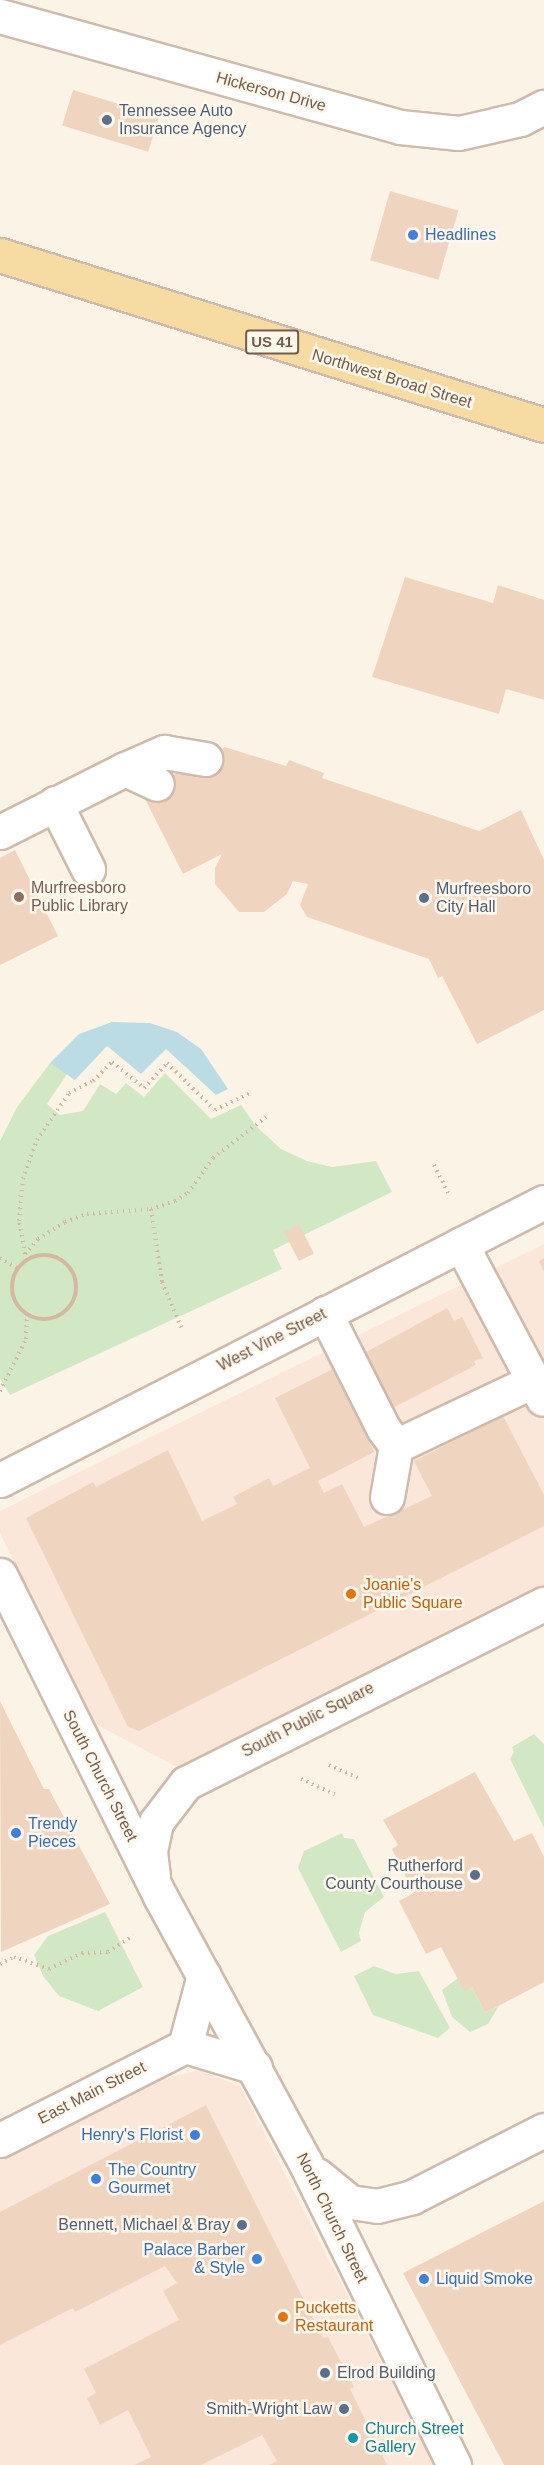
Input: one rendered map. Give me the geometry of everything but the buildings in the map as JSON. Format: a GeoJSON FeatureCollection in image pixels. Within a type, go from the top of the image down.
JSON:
{"type":"FeatureCollection","features":[{"type":"Feature","properties":{"kind":"main road","name":"Northwest Broad Street"},"geometry":{"type":"LineString","coordinates":[[0,255],[544,425]]}},
{"type":"Feature","properties":{"kind":"street","name":"Hickerson Drive"},"geometry":{"type":"LineString","coordinates":[[0,16],[400,127],[459,133],[520,118],[544,107]]}},
{"type":"Feature","properties":{"kind":"street"},"geometry":{"type":"LineString","coordinates":[[0,832],[55,803],[164,752],[205,759]]}},
{"type":"Feature","properties":{"kind":"street"},"geometry":{"type":"LineString","coordinates":[[125,769],[157,784]]}},
{"type":"Feature","properties":{"kind":"street"},"geometry":{"type":"LineString","coordinates":[[55,803],[88,869]]}},
{"type":"Feature","properties":{"kind":"street","name":"West Vine Street"},"geometry":{"type":"LineString","coordinates":[[0,1480],[544,1202]]}},
{"type":"Feature","properties":{"kind":"street"},"geometry":{"type":"LineString","coordinates":[[396,1446],[538,1391],[461,1244]]}},
{"type":"Feature","properties":{"kind":"street"},"geometry":{"type":"LineString","coordinates":[[325,1312],[383,1428],[396,1446],[387,1497]]}},
{"type":"Feature","properties":{"kind":"street","name":"South Church Street"},"geometry":{"type":"LineString","coordinates":[[0,1575],[160,1896],[204,1975]]}},
{"type":"Feature","properties":{"kind":"street","name":"South Public Square"},"geometry":{"type":"LineString","coordinates":[[160,1896],[149,1865],[156,1822],[186,1783],[544,1604]]}},
{"type":"Feature","properties":{"kind":"street"},"geometry":{"type":"LineString","coordinates":[[204,1975],[185,2046],[255,2067]]}},
{"type":"Feature","properties":{"kind":"street","name":"North Church Street"},"geometry":{"type":"LineString","coordinates":[[204,1975],[305,2163],[454,2465]]}},
{"type":"Feature","properties":{"kind":"street","name":"East Main Street"},"geometry":{"type":"LineString","coordinates":[[2,2134],[185,2046]]}},
{"type":"Feature","properties":{"kind":"street"},"geometry":{"type":"LineString","coordinates":[[305,2163],[329,2188],[350,2202],[377,2206],[412,2197],[544,2130]]}},
{"type":"Feature","properties":{"kind":"path"},"geometry":{"type":"LineString","coordinates":[[25,1258],[19,1221],[23,1179],[37,1140],[69,1093],[93,1081],[112,1062],[144,1088],[167,1063],[215,1110],[250,1093]]}},
{"type":"Feature","properties":{"kind":"path"},"geometry":{"type":"LineString","coordinates":[[25,1258],[46,1255],[56,1257],[65,1263],[75,1281],[72,1301],[66,1310],[47,1318],[27,1314],[14,1298],[13,1277],[25,1258],[38,1239],[65,1222],[87,1214],[151,1209],[188,1193],[213,1158],[266,1117]]}},
{"type":"Feature","properties":{"kind":"path"},"geometry":{"type":"LineString","coordinates":[[434,1165],[450,1196]]}},
{"type":"Feature","properties":{"kind":"path"},"geometry":{"type":"LineString","coordinates":[[151,1209],[162,1282],[182,1329]]}},
{"type":"Feature","properties":{"kind":"path"},"geometry":{"type":"LineString","coordinates":[[0,1258],[18,1269]]}},
{"type":"Feature","properties":{"kind":"path"},"geometry":{"type":"LineString","coordinates":[[0,1391],[26,1339],[27,1314]]}},
{"type":"Feature","properties":{"kind":"path"},"geometry":{"type":"LineString","coordinates":[[329,1765],[360,1779]]}},
{"type":"Feature","properties":{"kind":"path"},"geometry":{"type":"LineString","coordinates":[[301,1779],[335,1794]]}},
{"type":"Feature","properties":{"kind":"path"},"geometry":{"type":"LineString","coordinates":[[0,1964],[14,1957],[50,1969],[82,1953],[108,1952],[133,1936]]}},
{"type":"Feature","properties":{"kind":"shaded area"},"geometry":{"type":"Polygon","coordinates":[[[544,1244],[544,1596],[186,1772],[92,1722],[0,1533],[0,1511],[544,1244]]]}},
{"type":"Feature","properties":{"kind":"shaded area"},"geometry":{"type":"Polygon","coordinates":[[[199,2070],[240,2086],[434,2465],[0,2465],[0,2160],[145,2084],[199,2070]]]}},
{"type":"Feature","properties":{"kind":"green space"},"geometry":{"type":"Polygon","coordinates":[[[50,1063],[67,1074],[47,1104],[60,1115],[83,1111],[100,1084],[116,1094],[126,1083],[144,1097],[165,1073],[211,1119],[241,1105],[256,1126],[281,1149],[307,1161],[332,1167],[376,1161],[392,1192],[273,1250],[282,1269],[10,1395],[0,1379],[0,1141],[17,1107],[50,1063]]]}},
{"type":"Feature","properties":{"kind":"green space"},"geometry":{"type":"Polygon","coordinates":[[[534,1734],[544,1744],[544,1828],[510,1759],[514,1752],[512,1747],[534,1734]]]}},
{"type":"Feature","properties":{"kind":"green space"},"geometry":{"type":"Polygon","coordinates":[[[342,1833],[344,1838],[354,1839],[384,1897],[365,1912],[359,1933],[361,1941],[341,1952],[298,1868],[304,1851],[342,1833]]]}},
{"type":"Feature","properties":{"kind":"green space"},"geometry":{"type":"Polygon","coordinates":[[[105,1912],[143,1987],[98,2011],[59,1996],[43,1976],[34,1955],[48,1936],[105,1912]]]}},
{"type":"Feature","properties":{"kind":"green space"},"geometry":{"type":"Polygon","coordinates":[[[374,1966],[396,1974],[419,1971],[450,2028],[438,2038],[373,2015],[354,1976],[374,1966]]]}},
{"type":"Feature","properties":{"kind":"green space"},"geometry":{"type":"Polygon","coordinates":[[[458,1978],[464,1990],[472,1987],[485,2013],[499,2006],[488,2024],[470,2032],[452,2017],[442,1990],[458,1978]]]}},
{"type":"Feature","properties":{"kind":"water"},"geometry":{"type":"Polygon","coordinates":[[[112,1022],[150,1023],[177,1032],[201,1049],[228,1089],[216,1095],[166,1049],[141,1074],[107,1046],[75,1080],[50,1063],[79,1034],[112,1022]]]}},
{"type":"Feature","properties":{"kind":"place","name":"Tennessee Auto Insurance Agency"},"geometry":{"type":"Point","coordinates":[107,120]}},
{"type":"Feature","properties":{"kind":"place","name":"Headlines"},"geometry":{"type":"Point","coordinates":[413,235]}},
{"type":"Feature","properties":{"kind":"place","name":"Murfreesboro Public Library"},"geometry":{"type":"Point","coordinates":[19,897]}},
{"type":"Feature","properties":{"kind":"place","name":"Murfreesboro City Hall"},"geometry":{"type":"Point","coordinates":[424,898]}},
{"type":"Feature","properties":{"kind":"place","name":"Joanie's Public Square"},"geometry":{"type":"Point","coordinates":[351,1594]}},
{"type":"Feature","properties":{"kind":"place","name":"Trendy Pieces"},"geometry":{"type":"Point","coordinates":[16,1833]}},
{"type":"Feature","properties":{"kind":"place","name":"Rutherford County Courthouse"},"geometry":{"type":"Point","coordinates":[475,1875]}},
{"type":"Feature","properties":{"kind":"place","name":"Henry's Florist"},"geometry":{"type":"Point","coordinates":[195,2135]}},
{"type":"Feature","properties":{"kind":"place","name":"The Country Gourmet"},"geometry":{"type":"Point","coordinates":[96,2179]}},
{"type":"Feature","properties":{"kind":"place","name":"Bennett, Michael & Bray"},"geometry":{"type":"Point","coordinates":[242,2225]}},
{"type":"Feature","properties":{"kind":"place","name":"Palace Barber & Style"},"geometry":{"type":"Point","coordinates":[257,2259]}},
{"type":"Feature","properties":{"kind":"place","name":"Liquid Smoke"},"geometry":{"type":"Point","coordinates":[424,2279]}},
{"type":"Feature","properties":{"kind":"place","name":"Pucketts Restaurant"},"geometry":{"type":"Point","coordinates":[283,2317]}},
{"type":"Feature","properties":{"kind":"place","name":"Elrod Building"},"geometry":{"type":"Point","coordinates":[325,2373]}},
{"type":"Feature","properties":{"kind":"place","name":"Smith-Wright Law"},"geometry":{"type":"Point","coordinates":[344,2409]}},
{"type":"Feature","properties":{"kind":"place","name":"Church Street Gallery"},"geometry":{"type":"Point","coordinates":[353,2438]}}]}
